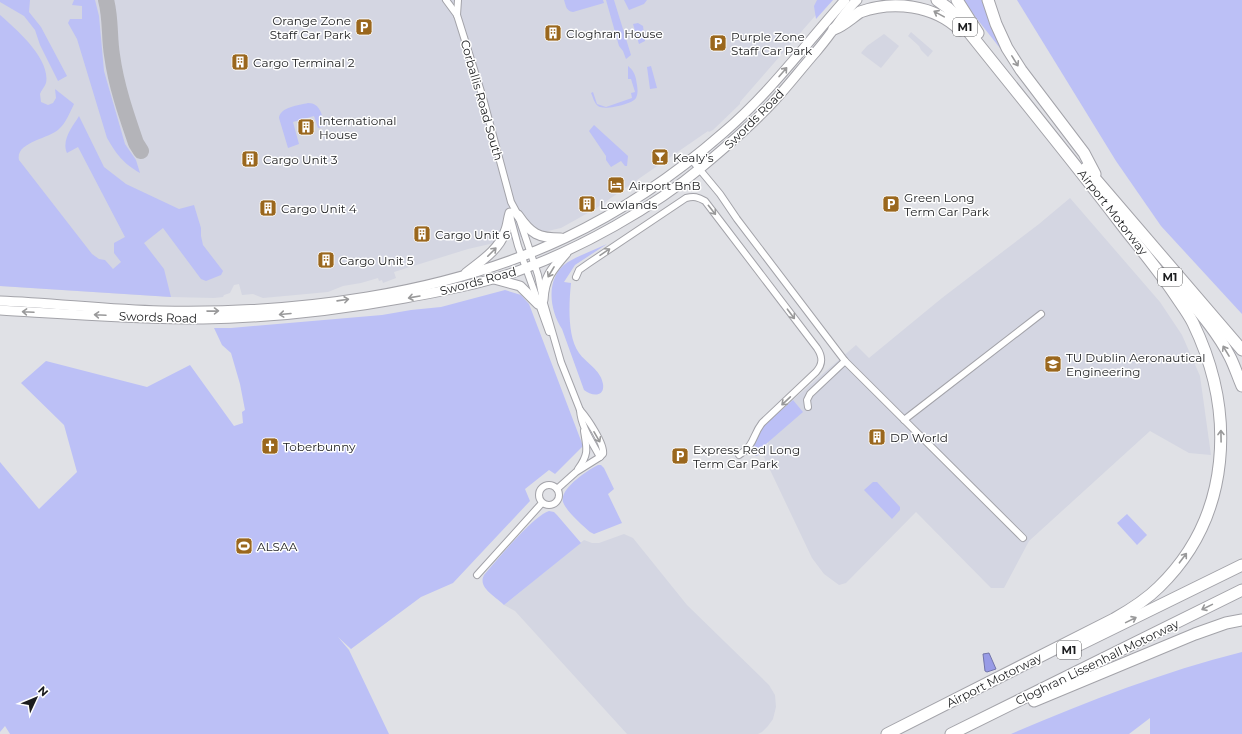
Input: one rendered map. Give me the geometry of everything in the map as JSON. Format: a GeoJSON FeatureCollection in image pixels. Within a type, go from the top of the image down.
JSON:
{"type":"FeatureCollection","features":[{"type":"Feature","properties":{"kind":"highway","name":"Airport Motorway"},"geometry":{"type":"LineString","coordinates":[[887,734],[1107,623],[1134,607],[1158,588],[1174,570],[1199,534],[1208,514],[1214,493],[1221,454],[1220,420],[1217,396],[1208,360],[1192,322],[1182,305],[1162,276],[1085,177],[956,16],[937,0]]}},
{"type":"Feature","properties":{"kind":"highway","name":"Airport Motorway"},"geometry":{"type":"LineString","coordinates":[[957,0],[980,37],[1076,156],[1242,350]]}},
{"type":"Feature","properties":{"kind":"highway","name":"M1"},"geometry":{"type":"LineString","coordinates":[[988,0],[996,24],[1007,48],[1021,70],[1084,153],[1101,184]]}},
{"type":"Feature","properties":{"kind":"highway","name":"M1"},"geometry":{"type":"LineString","coordinates":[[834,29],[842,26],[860,12],[870,7],[894,3],[919,5],[950,20],[989,58]]}},
{"type":"Feature","properties":{"kind":"highway","name":"M1"},"geometry":{"type":"LineString","coordinates":[[1085,177],[1206,320],[1230,357],[1242,386]]}},
{"type":"Feature","properties":{"kind":"highway","name":"Cloghran Lissenhall Motorway"},"geometry":{"type":"LineString","coordinates":[[894,734],[1116,628],[1242,565]]}},
{"type":"Feature","properties":{"kind":"highway","name":"Cloghran Lissenhall Motorway"},"geometry":{"type":"LineString","coordinates":[[951,734],[1242,590]]}},
{"type":"Feature","properties":{"kind":"highway"},"geometry":{"type":"LineString","coordinates":[[956,734],[1104,670],[1195,634],[1226,623],[1242,620]]}},
{"type":"Feature","properties":{"kind":"main road","name":"Swords Road"},"geometry":{"type":"LineString","coordinates":[[0,301],[160,311],[238,310],[323,303],[363,297],[461,276],[526,255],[564,238],[621,208],[691,159],[725,132],[754,104],[845,0]]}},
{"type":"Feature","properties":{"kind":"main road","name":"Swords Road"},"geometry":{"type":"LineString","coordinates":[[0,310],[148,318],[204,319],[252,317],[324,311],[361,306],[437,292],[493,279],[530,266],[570,249],[643,209],[700,169],[745,130],[773,102],[834,29],[851,5],[857,0]]}},
{"type":"Feature","properties":{"kind":"main road"},"geometry":{"type":"LineString","coordinates":[[461,276],[490,254],[500,244],[514,214],[529,229],[539,236],[547,238],[564,238]]}},
{"type":"Feature","properties":{"kind":"main road"},"geometry":{"type":"LineString","coordinates":[[493,279],[520,286],[540,302],[548,275],[570,249]]}},
{"type":"Feature","properties":{"kind":"street","name":"Corballis Road South"},"geometry":{"type":"LineString","coordinates":[[446,0],[457,16],[483,98],[526,255],[530,266],[540,283],[540,302],[580,410]]}},
{"type":"Feature","properties":{"kind":"street"},"geometry":{"type":"LineString","coordinates":[[457,16],[458,0]]}},
{"type":"Feature","properties":{"kind":"street"},"geometry":{"type":"LineString","coordinates":[[691,159],[845,361],[1022,538]]}},
{"type":"Feature","properties":{"kind":"street"},"geometry":{"type":"LineString","coordinates":[[576,277],[579,270],[686,198],[693,196],[705,201],[817,348],[822,359],[821,366],[816,372],[762,423],[758,428],[750,446],[740,456]]}},
{"type":"Feature","properties":{"kind":"street"},"geometry":{"type":"LineString","coordinates":[[904,420],[1041,314]]}},
{"type":"Feature","properties":{"kind":"street"},"geometry":{"type":"LineString","coordinates":[[808,407],[807,400],[810,394],[845,361]]}},
{"type":"Feature","properties":{"kind":"street"},"geometry":{"type":"LineString","coordinates":[[576,472],[585,460],[588,449],[580,410]]}},
{"type":"Feature","properties":{"kind":"street"},"geometry":{"type":"LineString","coordinates":[[557,489],[576,472],[603,454],[603,448],[580,410]]}},
{"type":"Feature","properties":{"kind":"street"},"geometry":{"type":"LineString","coordinates":[[583,425],[600,457]]}},
{"type":"Feature","properties":{"kind":"street"},"geometry":{"type":"LineString","coordinates":[[548,486],[557,489],[559,496],[556,502],[551,505],[542,503],[539,497],[542,488],[548,486]]}},
{"type":"Feature","properties":{"kind":"street"},"geometry":{"type":"LineString","coordinates":[[477,575],[542,503]]}},
{"type":"Feature","properties":{"kind":"shaded area"},"geometry":{"type":"Polygon","coordinates":[[[0,0],[829,0],[740,102],[740,104],[713,130],[708,131],[595,209],[561,228],[468,249],[394,272],[396,278],[383,283],[382,280],[379,281],[378,278],[343,286],[328,292],[263,298],[253,294],[242,295],[239,284],[234,285],[230,293],[224,295],[223,297],[214,298],[171,297],[0,286],[0,0]]]}},
{"type":"Feature","properties":{"kind":"shaded area"},"geometry":{"type":"Polygon","coordinates":[[[0,0],[30,0],[29,12],[41,27],[67,76],[58,81],[40,45],[35,30],[24,16],[0,2],[0,0]]]}},
{"type":"Feature","properties":{"kind":"shaded area"},"geometry":{"type":"Polygon","coordinates":[[[74,0],[95,0],[99,16],[104,71],[125,144],[136,160],[140,173],[129,166],[121,158],[107,138],[77,39],[68,23],[70,19],[82,19],[82,6],[72,5],[74,0]]]}},
{"type":"Feature","properties":{"kind":"shaded area"},"geometry":{"type":"Polygon","coordinates":[[[564,0],[603,0],[604,3],[573,12],[568,9],[564,0]]]}},
{"type":"Feature","properties":{"kind":"shaded area"},"geometry":{"type":"Polygon","coordinates":[[[606,0],[614,0],[631,55],[626,59],[619,46],[606,0]]]}},
{"type":"Feature","properties":{"kind":"shaded area"},"geometry":{"type":"Polygon","coordinates":[[[624,0],[647,0],[644,4],[629,10],[624,0]]]}},
{"type":"Feature","properties":{"kind":"shaded area"},"geometry":{"type":"Polygon","coordinates":[[[817,0],[833,0],[816,19],[814,6],[817,0]]]}},
{"type":"Feature","properties":{"kind":"shaded area"},"geometry":{"type":"Polygon","coordinates":[[[962,0],[986,0],[1007,57],[962,0]]]}},
{"type":"Feature","properties":{"kind":"shaded area"},"geometry":{"type":"Polygon","coordinates":[[[1017,0],[1242,0],[1242,314],[1161,226],[1116,161],[1017,0]]]}},
{"type":"Feature","properties":{"kind":"shaded area"},"geometry":{"type":"Polygon","coordinates":[[[0,15],[31,45],[43,64],[46,74],[46,83],[40,94],[41,102],[48,105],[53,103],[56,98],[55,89],[74,104],[64,124],[54,132],[22,149],[19,154],[19,160],[92,254],[99,259],[105,260],[113,269],[121,262],[114,253],[114,243],[125,237],[78,147],[67,153],[67,138],[79,116],[104,167],[126,184],[179,209],[194,205],[201,228],[203,245],[223,271],[221,275],[206,281],[201,279],[163,228],[144,243],[164,269],[171,297],[0,286],[0,15]]]}},
{"type":"Feature","properties":{"kind":"shaded area"},"geometry":{"type":"Polygon","coordinates":[[[638,23],[643,26],[645,41],[639,44],[633,24],[638,23]]]}},
{"type":"Feature","properties":{"kind":"shaded area"},"geometry":{"type":"Polygon","coordinates":[[[911,32],[933,51],[928,57],[908,36],[911,32]]]}},
{"type":"Feature","properties":{"kind":"shaded area"},"geometry":{"type":"Polygon","coordinates":[[[884,34],[899,46],[881,68],[861,53],[867,46],[884,34]]]}},
{"type":"Feature","properties":{"kind":"shaded area"},"geometry":{"type":"Polygon","coordinates":[[[628,66],[636,77],[638,91],[636,98],[630,102],[618,106],[606,108],[598,106],[591,93],[593,92],[597,104],[606,107],[632,98],[631,93],[635,92],[631,79],[628,79],[628,66]]]}},
{"type":"Feature","properties":{"kind":"shaded area"},"geometry":{"type":"Polygon","coordinates":[[[651,66],[657,88],[650,89],[647,67],[651,66]]]}},
{"type":"Feature","properties":{"kind":"shaded area"},"geometry":{"type":"Polygon","coordinates":[[[308,103],[316,105],[322,114],[325,126],[318,128],[314,116],[293,122],[299,144],[288,148],[279,118],[280,114],[290,107],[308,103]]]}},
{"type":"Feature","properties":{"kind":"shaded area"},"geometry":{"type":"Polygon","coordinates":[[[594,125],[628,156],[627,166],[625,166],[621,161],[611,167],[606,160],[606,156],[589,131],[594,125]]]}},
{"type":"Feature","properties":{"kind":"shaded area"},"geometry":{"type":"Polygon","coordinates":[[[1070,198],[1160,302],[1182,335],[1200,376],[1211,455],[1189,453],[1150,431],[1029,541],[1004,588],[991,588],[916,512],[846,583],[839,585],[824,574],[812,558],[762,453],[768,444],[768,437],[764,425],[856,345],[869,358],[942,298],[1039,224],[1070,198]]]}},
{"type":"Feature","properties":{"kind":"shaded area"},"geometry":{"type":"Polygon","coordinates":[[[607,244],[575,265],[564,282],[571,283],[570,319],[572,338],[575,346],[582,357],[593,367],[602,379],[602,392],[600,394],[590,394],[584,390],[562,329],[554,312],[552,303],[553,285],[561,268],[568,262],[607,244]]]}},
{"type":"Feature","properties":{"kind":"shaded area","name":"ALSAA"},"geometry":{"type":"Polygon","coordinates":[[[505,290],[521,295],[529,304],[583,446],[555,474],[549,470],[525,489],[530,501],[453,583],[421,597],[351,649],[338,637],[349,650],[389,734],[10,734],[5,726],[0,732],[0,462],[39,509],[77,472],[64,425],[21,383],[46,361],[147,387],[190,365],[234,426],[243,423],[242,412],[245,410],[240,384],[231,353],[222,345],[214,328],[231,328],[382,315],[441,307],[505,290]]]}},
{"type":"Feature","properties":{"kind":"shaded area"},"geometry":{"type":"Polygon","coordinates":[[[793,400],[803,412],[759,450],[760,454],[756,456],[748,451],[752,450],[761,428],[793,400]]]}},
{"type":"Feature","properties":{"kind":"shaded area"},"geometry":{"type":"Polygon","coordinates":[[[598,465],[601,465],[604,468],[614,489],[608,494],[622,523],[594,534],[571,514],[563,502],[563,497],[565,491],[575,480],[598,465]]]}},
{"type":"Feature","properties":{"kind":"shaded area"},"geometry":{"type":"Polygon","coordinates":[[[873,482],[877,482],[900,507],[900,510],[892,519],[864,490],[873,482]]]}},
{"type":"Feature","properties":{"kind":"shaded area"},"geometry":{"type":"Polygon","coordinates":[[[549,511],[554,512],[557,515],[581,543],[504,605],[485,588],[483,584],[484,575],[525,529],[549,511]]]}},
{"type":"Feature","properties":{"kind":"shaded area"},"geometry":{"type":"Polygon","coordinates":[[[1127,514],[1147,535],[1137,545],[1117,523],[1127,514]]]}},
{"type":"Feature","properties":{"kind":"shaded area"},"geometry":{"type":"Polygon","coordinates":[[[624,534],[633,538],[687,605],[769,685],[775,695],[776,707],[773,719],[762,732],[758,734],[627,734],[515,611],[504,605],[584,540],[592,543],[599,543],[624,534]]]}},
{"type":"Feature","properties":{"kind":"shaded area"},"geometry":{"type":"Polygon","coordinates":[[[1242,652],[1242,734],[1150,734],[1150,718],[1129,734],[1011,734],[1067,710],[1125,688],[1242,652]]]}},
{"type":"Feature","properties":{"kind":"shaded area"},"geometry":{"type":"Polygon","coordinates":[[[989,653],[996,669],[987,672],[985,671],[983,654],[989,653]]]}},
{"type":"Feature","properties":{"kind":"taxiway"},"geometry":{"type":"LineString","coordinates":[[106,0],[109,14],[111,48],[116,77],[132,132],[141,151]]}},
{"type":"Feature","properties":{"kind":"place","name":"Orange Zone Staff Car Park"},"geometry":{"type":"Point","coordinates":[364,27]}},
{"type":"Feature","properties":{"kind":"place","name":"Cloghran House"},"geometry":{"type":"Point","coordinates":[553,33]}},
{"type":"Feature","properties":{"kind":"place","name":"Purple Zone Staff Car Park"},"geometry":{"type":"Point","coordinates":[718,43]}},
{"type":"Feature","properties":{"kind":"place","name":"Cargo Terminal 2"},"geometry":{"type":"Point","coordinates":[240,62]}},
{"type":"Feature","properties":{"kind":"place","name":"International House"},"geometry":{"type":"Point","coordinates":[306,127]}},
{"type":"Feature","properties":{"kind":"place","name":"Kealy’s"},"geometry":{"type":"Point","coordinates":[660,157]}},
{"type":"Feature","properties":{"kind":"place","name":"Cargo Unit 3"},"geometry":{"type":"Point","coordinates":[250,159]}},
{"type":"Feature","properties":{"kind":"place","name":"Airport BnB"},"geometry":{"type":"Point","coordinates":[616,185]}},
{"type":"Feature","properties":{"kind":"place","name":"Lowlands"},"geometry":{"type":"Point","coordinates":[587,204]}},
{"type":"Feature","properties":{"kind":"place","name":"Green Long Term Car Park"},"geometry":{"type":"Point","coordinates":[891,204]}},
{"type":"Feature","properties":{"kind":"place","name":"Cargo Unit 4"},"geometry":{"type":"Point","coordinates":[268,208]}},
{"type":"Feature","properties":{"kind":"place","name":"Cargo Unit 6"},"geometry":{"type":"Point","coordinates":[422,234]}},
{"type":"Feature","properties":{"kind":"place","name":"Cargo Unit 5"},"geometry":{"type":"Point","coordinates":[326,260]}},
{"type":"Feature","properties":{"kind":"place","name":"TU Dublin Aeronautical Engineering"},"geometry":{"type":"Point","coordinates":[1053,364]}},
{"type":"Feature","properties":{"kind":"place","name":"DP World"},"geometry":{"type":"Point","coordinates":[877,437]}},
{"type":"Feature","properties":{"kind":"place","name":"Toberbunny"},"geometry":{"type":"Point","coordinates":[270,446]}},
{"type":"Feature","properties":{"kind":"place","name":"Express Red Long Term Car Park"},"geometry":{"type":"Point","coordinates":[680,456]}},
{"type":"Feature","properties":{"kind":"place","name":"ALSAA"},"geometry":{"type":"Point","coordinates":[244,546]}}]}
